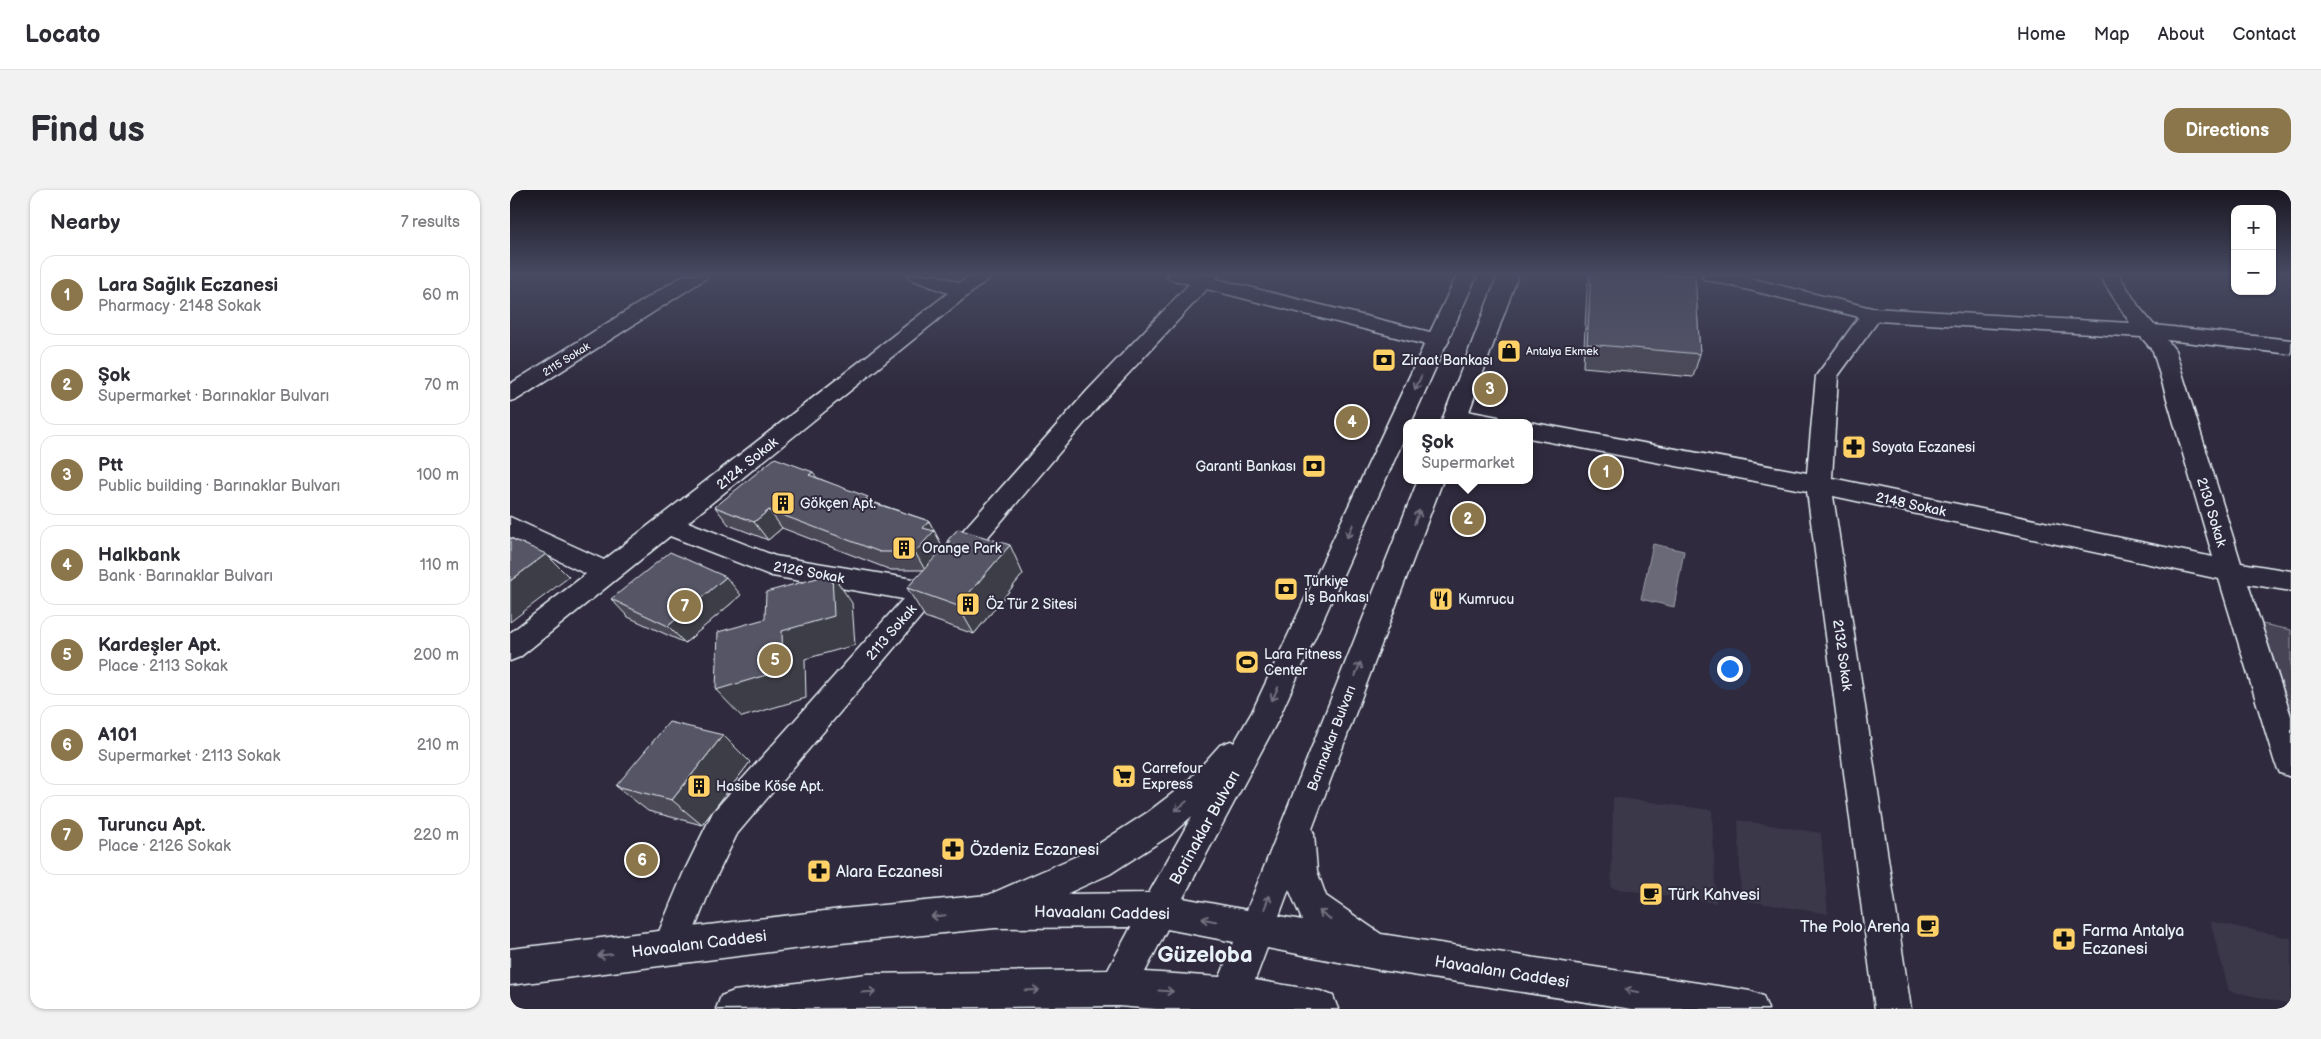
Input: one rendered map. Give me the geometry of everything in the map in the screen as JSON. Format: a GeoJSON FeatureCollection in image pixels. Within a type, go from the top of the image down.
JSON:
{"type":"FeatureCollection","features":[{"type":"Feature","properties":{"kind":"street","name":"2115 Sokak"},"geometry":{"type":"LineString","coordinates":[[510,394],[638,313]]}},
{"type":"Feature","properties":{"kind":"street","name":"2124. Sokak"},"geometry":{"type":"LineString","coordinates":[[510,649],[935,313]]}},
{"type":"Feature","properties":{"kind":"street","name":"2113 Sokak"},"geometry":{"type":"LineString","coordinates":[[671,946],[695,885],[725,823],[1165,313]]}},
{"type":"Feature","properties":{"kind":"street"},"geometry":{"type":"LineString","coordinates":[[1333,313],[1438,341]]}},
{"type":"Feature","properties":{"kind":"street"},"geometry":{"type":"LineString","coordinates":[[987,912],[1098,863],[1160,823],[1197,793],[1263,720],[1450,313]]}},
{"type":"Feature","properties":{"kind":"street"},"geometry":{"type":"LineString","coordinates":[[1454,419],[1494,313]]}},
{"type":"Feature","properties":{"kind":"street"},"geometry":{"type":"LineString","coordinates":[[1869,313],[2148,331],[2291,347]]}},
{"type":"Feature","properties":{"kind":"street","name":"2130 Sokak"},"geometry":{"type":"LineString","coordinates":[[2133,313],[2164,350],[2230,571],[2291,763]]}},
{"type":"Feature","properties":{"kind":"street","name":"2132 Sokak"},"geometry":{"type":"LineString","coordinates":[[1872,314],[1827,376],[1819,484],[1893,1009]]}},
{"type":"Feature","properties":{"kind":"street","name":"2148 Sokak"},"geometry":{"type":"LineString","coordinates":[[1533,431],[1819,484],[2230,571],[2291,581]]}},
{"type":"Feature","properties":{"kind":"street","name":"Barınaklar Bulvarı"},"geometry":{"type":"LineString","coordinates":[[1231,996],[1429,484]]}},
{"type":"Feature","properties":{"kind":"street","name":"2126 Sokak"},"geometry":{"type":"LineString","coordinates":[[668,525],[772,566],[926,592]]}},
{"type":"Feature","properties":{"kind":"street"},"geometry":{"type":"LineString","coordinates":[[510,526],[606,572]]}},
{"type":"Feature","properties":{"kind":"street","name":"Barinaklar Bulvarı"},"geometry":{"type":"LineString","coordinates":[[1118,988],[1158,910],[1263,720]]}},
{"type":"Feature","properties":{"kind":"street"},"geometry":{"type":"LineString","coordinates":[[1298,824],[1300,872],[1313,907],[1380,952]]}},
{"type":"Feature","properties":{"kind":"street","name":"Havaalanı Caddesi"},"geometry":{"type":"LineString","coordinates":[[510,967],[671,946],[987,912],[1158,910],[1380,952],[1750,1009]]}},
{"type":"Feature","properties":{"kind":"street"},"geometry":{"type":"LineString","coordinates":[[734,1009],[866,992],[1118,988],[1231,996],[1320,1009]]}},
{"type":"Feature","properties":{"kind":"shaded area"},"geometry":{"type":"Polygon","coordinates":[[[2262,624],[2291,630],[2291,713],[2262,624]]]}},
{"type":"Feature","properties":{"kind":"shaded area"},"geometry":{"type":"Polygon","coordinates":[[[1613,797],[1712,810],[1716,903],[1611,888],[1613,797]]]}},
{"type":"Feature","properties":{"kind":"shaded area"},"geometry":{"type":"Polygon","coordinates":[[[1738,820],[1821,833],[1828,914],[1741,900],[1738,820]]]}},
{"type":"Feature","properties":{"kind":"shaded area"},"geometry":{"type":"Polygon","coordinates":[[[2210,921],[2291,938],[2291,1004],[2229,991],[2210,921]]]}},
{"type":"Feature","properties":{"kind":"water"},"geometry":{"type":"Polygon","coordinates":[[[1653,544],[1684,551],[1674,607],[1641,599],[1653,544]]]}},
{"type":"Feature","properties":{"kind":"building"},"geometry":{"type":"Polygon","coordinates":[[[1589,313],[1697,313],[1700,354],[1587,344],[1589,313]]]}},
{"type":"Feature","properties":{"kind":"building"},"geometry":{"type":"Polygon","coordinates":[[[775,458],[813,472],[809,475],[868,497],[865,500],[929,521],[923,528],[934,531],[915,552],[880,552],[769,510],[754,522],[715,507],[775,458]]]}},
{"type":"Feature","properties":{"kind":"building"},"geometry":{"type":"Polygon","coordinates":[[[958,529],[1010,545],[958,606],[907,588],[950,541],[947,541],[958,529]]]}},
{"type":"Feature","properties":{"kind":"building"},"geometry":{"type":"Polygon","coordinates":[[[510,538],[546,554],[510,581],[510,538]]]}},
{"type":"Feature","properties":{"kind":"building"},"geometry":{"type":"Polygon","coordinates":[[[670,552],[726,577],[668,626],[611,599],[670,552]]]}},
{"type":"Feature","properties":{"kind":"building"},"geometry":{"type":"Polygon","coordinates":[[[832,574],[834,616],[782,631],[783,670],[716,690],[718,632],[765,619],[766,592],[832,574]]]}},
{"type":"Feature","properties":{"kind":"building"},"geometry":{"type":"Polygon","coordinates":[[[669,722],[723,735],[672,800],[616,786],[669,722]]]}},
{"type":"Feature","properties":{"kind":"place","name":"Antalya Ekmek"},"geometry":{"type":"Point","coordinates":[1509,351]}},
{"type":"Feature","properties":{"kind":"place","name":"Ziraat Bankası"},"geometry":{"type":"Point","coordinates":[1384,360]}},
{"type":"Feature","properties":{"kind":"place","name":"Ptt"},"geometry":{"type":"Point","coordinates":[1490,389]}},
{"type":"Feature","properties":{"kind":"place","name":"Halkbank"},"geometry":{"type":"Point","coordinates":[1352,422]}},
{"type":"Feature","properties":{"kind":"place","name":"Soyata Eczanesi"},"geometry":{"type":"Point","coordinates":[1854,447]}},
{"type":"Feature","properties":{"kind":"place","name":"Garanti Bankası"},"geometry":{"type":"Point","coordinates":[1314,466]}},
{"type":"Feature","properties":{"kind":"place","name":"Lara Sağlık Eczanesi"},"geometry":{"type":"Point","coordinates":[1606,472]}},
{"type":"Feature","properties":{"kind":"place","name":"Gökçen Apt."},"geometry":{"type":"Point","coordinates":[783,503]}},
{"type":"Feature","properties":{"kind":"place","name":"Şok"},"geometry":{"type":"Point","coordinates":[1468,519]}},
{"type":"Feature","properties":{"kind":"place","name":"Orange Park"},"geometry":{"type":"Point","coordinates":[904,548]}},
{"type":"Feature","properties":{"kind":"place","name":"Türkiye İş Bankası"},"geometry":{"type":"Point","coordinates":[1286,589]}},
{"type":"Feature","properties":{"kind":"place","name":"Kumrucu"},"geometry":{"type":"Point","coordinates":[1441,599]}},
{"type":"Feature","properties":{"kind":"place","name":"Öz Tür 2 Sitesi"},"geometry":{"type":"Point","coordinates":[968,604]}},
{"type":"Feature","properties":{"kind":"place","name":"Turuncu Apt."},"geometry":{"type":"Point","coordinates":[685,606]}},
{"type":"Feature","properties":{"kind":"place","name":"Kardeşler Apt."},"geometry":{"type":"Point","coordinates":[775,660]}},
{"type":"Feature","properties":{"kind":"place","name":"Lara Fitness Center"},"geometry":{"type":"Point","coordinates":[1247,662]}},
{"type":"Feature","properties":{"kind":"place","name":"Carrefour Express"},"geometry":{"type":"Point","coordinates":[1124,776]}},
{"type":"Feature","properties":{"kind":"place","name":"Hasibe Köse Apt."},"geometry":{"type":"Point","coordinates":[699,786]}},
{"type":"Feature","properties":{"kind":"place","name":"Özdeniz Eczanesi"},"geometry":{"type":"Point","coordinates":[953,849]}},
{"type":"Feature","properties":{"kind":"place","name":"A101"},"geometry":{"type":"Point","coordinates":[642,860]}},
{"type":"Feature","properties":{"kind":"place","name":"Alara Eczanesi"},"geometry":{"type":"Point","coordinates":[819,871]}},
{"type":"Feature","properties":{"kind":"place","name":"Türk Kahvesi"},"geometry":{"type":"Point","coordinates":[1651,894]}},
{"type":"Feature","properties":{"kind":"place","name":"The Polo Arena"},"geometry":{"type":"Point","coordinates":[1928,926]}},
{"type":"Feature","properties":{"kind":"place","name":"Farma Antalya Eczanesi"},"geometry":{"type":"Point","coordinates":[2064,939]}},
{"type":"Feature","properties":{"kind":"district","name":"Güzeloba"},"geometry":{"type":"Point","coordinates":[1205,954]}}]}
